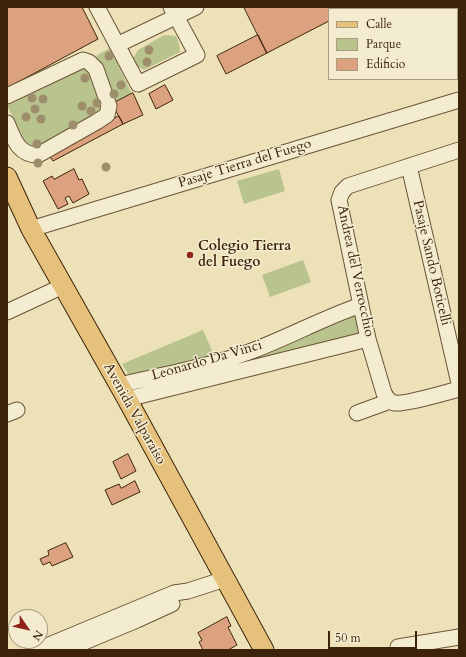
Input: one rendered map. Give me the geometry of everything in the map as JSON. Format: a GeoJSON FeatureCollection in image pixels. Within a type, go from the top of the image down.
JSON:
{"type":"FeatureCollection","features":[{"type":"Feature","properties":{"kind":"main road","name":"Avenida Valparaíso"},"geometry":{"type":"LineString","coordinates":[[7,177],[31,229],[123,392],[264,650]]}},
{"type":"Feature","properties":{"kind":"street"},"geometry":{"type":"LineString","coordinates":[[97,7],[138,84],[197,55],[174,12]]}},
{"type":"Feature","properties":{"kind":"street"},"geometry":{"type":"LineString","coordinates":[[117,45],[174,12],[196,7]]}},
{"type":"Feature","properties":{"kind":"street"},"geometry":{"type":"LineString","coordinates":[[7,96],[83,60],[89,62],[96,69],[109,106],[107,115],[38,155],[31,155],[19,148],[7,123]]}},
{"type":"Feature","properties":{"kind":"street","name":"Pasaje Tierra del Fuego"},"geometry":{"type":"LineString","coordinates":[[31,229],[459,100]]}},
{"type":"Feature","properties":{"kind":"street","name":"Andrea del Verrocchio"},"geometry":{"type":"LineString","coordinates":[[390,401],[384,393],[368,339],[339,200],[340,196],[348,186],[459,150]]}},
{"type":"Feature","properties":{"kind":"street","name":"Pasaje Sando Boticelli"},"geometry":{"type":"LineString","coordinates":[[409,166],[459,383]]}},
{"type":"Feature","properties":{"kind":"street"},"geometry":{"type":"LineString","coordinates":[[7,312],[63,286]]}},
{"type":"Feature","properties":{"kind":"street","name":"Leonardo Da Vinci"},"geometry":{"type":"LineString","coordinates":[[123,392],[248,352],[361,305]]}},
{"type":"Feature","properties":{"kind":"street","name":"Leonardo Da Vinci"},"geometry":{"type":"LineString","coordinates":[[123,392],[368,339]]}},
{"type":"Feature","properties":{"kind":"street"},"geometry":{"type":"LineString","coordinates":[[357,414],[390,401],[400,404],[459,388]]}},
{"type":"Feature","properties":{"kind":"street"},"geometry":{"type":"LineString","coordinates":[[37,650],[69,645],[135,615],[174,592],[188,591],[225,579]]}},
{"type":"Feature","properties":{"kind":"street"},"geometry":{"type":"LineString","coordinates":[[398,647],[459,637]]}},
{"type":"Feature","properties":{"kind":"green space"},"geometry":{"type":"Polygon","coordinates":[[[164,35],[176,36],[180,52],[144,70],[134,64],[134,57],[138,50],[164,35]]]}},
{"type":"Feature","properties":{"kind":"green space"},"geometry":{"type":"Polygon","coordinates":[[[110,48],[132,94],[113,103],[96,56],[110,48]]]}},
{"type":"Feature","properties":{"kind":"green space"},"geometry":{"type":"Polygon","coordinates":[[[85,67],[89,68],[104,105],[101,114],[38,148],[29,148],[7,106],[85,67]]]}},
{"type":"Feature","properties":{"kind":"green space"},"geometry":{"type":"Polygon","coordinates":[[[279,169],[285,191],[244,204],[237,181],[279,169]]]}},
{"type":"Feature","properties":{"kind":"green space"},"geometry":{"type":"Polygon","coordinates":[[[303,260],[311,282],[270,297],[262,275],[303,260]]]}},
{"type":"Feature","properties":{"kind":"green space"},"geometry":{"type":"Polygon","coordinates":[[[357,311],[362,334],[141,391],[139,386],[357,311]]]}},
{"type":"Feature","properties":{"kind":"green space"},"geometry":{"type":"Polygon","coordinates":[[[203,330],[214,355],[213,357],[130,377],[122,364],[203,330]]]}},
{"type":"Feature","properties":{"kind":"building"},"geometry":{"type":"Polygon","coordinates":[[[7,7],[82,7],[98,39],[7,88],[7,7]]]}},
{"type":"Feature","properties":{"kind":"building"},"geometry":{"type":"Polygon","coordinates":[[[244,7],[356,7],[328,8],[328,22],[267,53],[244,7]]]}},
{"type":"Feature","properties":{"kind":"building"},"geometry":{"type":"Polygon","coordinates":[[[258,35],[267,53],[226,74],[217,56],[258,35]]]}},
{"type":"Feature","properties":{"kind":"building"},"geometry":{"type":"Polygon","coordinates":[[[165,85],[173,100],[156,109],[149,94],[165,85]]]}},
{"type":"Feature","properties":{"kind":"building"},"geometry":{"type":"Polygon","coordinates":[[[133,93],[143,115],[123,124],[112,104],[133,93]]]}},
{"type":"Feature","properties":{"kind":"building"},"geometry":{"type":"Polygon","coordinates":[[[119,116],[123,124],[53,161],[48,154],[119,116]]]}},
{"type":"Feature","properties":{"kind":"building"},"geometry":{"type":"Polygon","coordinates":[[[74,169],[79,180],[82,179],[89,194],[73,203],[69,196],[65,198],[68,204],[58,209],[43,181],[52,176],[54,179],[74,169]]]}},
{"type":"Feature","properties":{"kind":"building"},"geometry":{"type":"Polygon","coordinates":[[[128,454],[136,471],[121,479],[113,462],[128,454]]]}},
{"type":"Feature","properties":{"kind":"building"},"geometry":{"type":"Polygon","coordinates":[[[135,481],[140,492],[112,505],[105,490],[119,484],[121,488],[135,481]]]}},
{"type":"Feature","properties":{"kind":"building"},"geometry":{"type":"Polygon","coordinates":[[[66,543],[73,557],[52,566],[50,562],[43,565],[40,559],[49,555],[48,551],[66,543]]]}},
{"type":"Feature","properties":{"kind":"building"},"geometry":{"type":"Polygon","coordinates":[[[227,617],[231,626],[228,627],[237,645],[228,650],[203,650],[199,642],[202,640],[198,633],[227,617]]]}},
{"type":"Feature","properties":{"kind":"place","name":"Colegio Tierra del Fuego"},"geometry":{"type":"Point","coordinates":[190,255]}}]}
